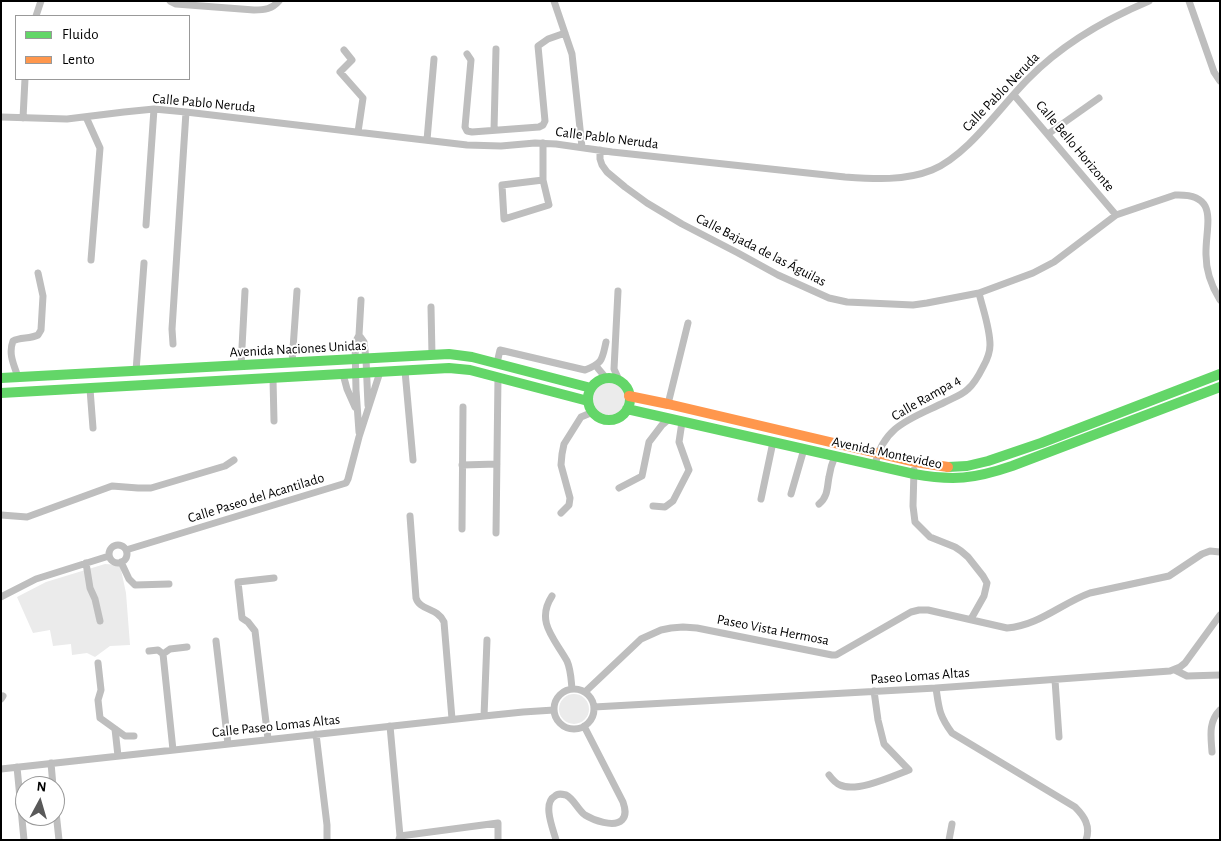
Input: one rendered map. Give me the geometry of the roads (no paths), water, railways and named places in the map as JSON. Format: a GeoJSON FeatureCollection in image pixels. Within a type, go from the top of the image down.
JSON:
{"type":"FeatureCollection","features":[{"type":"Feature","properties":{"kind":"street"},"geometry":{"type":"LineString","coordinates":[[36,15],[41,1]]}},
{"type":"Feature","properties":{"kind":"street"},"geometry":{"type":"LineString","coordinates":[[170,1],[176,4],[254,10],[273,8],[280,1]]}},
{"type":"Feature","properties":{"kind":"street"},"geometry":{"type":"LineString","coordinates":[[554,1],[572,54],[582,147]]}},
{"type":"Feature","properties":{"kind":"street","name":"Calle Pablo Neruda"},"geometry":{"type":"LineString","coordinates":[[1,117],[67,119],[154,109],[487,146],[543,143],[845,177],[871,179],[898,178],[932,170],[949,161],[970,144],[1014,94],[1045,63],[1068,44],[1098,25],[1149,1]]}},
{"type":"Feature","properties":{"kind":"street"},"geometry":{"type":"LineString","coordinates":[[1189,1],[1214,72],[1220,81]]}},
{"type":"Feature","properties":{"kind":"street"},"geometry":{"type":"LineString","coordinates":[[468,54],[470,60],[465,127],[467,131],[539,127],[545,121],[538,46],[548,39],[565,33]]}},
{"type":"Feature","properties":{"kind":"street"},"geometry":{"type":"LineString","coordinates":[[494,130],[496,49]]}},
{"type":"Feature","properties":{"kind":"street"},"geometry":{"type":"LineString","coordinates":[[344,50],[352,60],[340,72],[363,98],[358,132]]}},
{"type":"Feature","properties":{"kind":"street"},"geometry":{"type":"LineString","coordinates":[[427,140],[434,59]]}},
{"type":"Feature","properties":{"kind":"street"},"geometry":{"type":"LineString","coordinates":[[23,118],[25,80]]}},
{"type":"Feature","properties":{"kind":"street","name":"Calle Bello Horizonte"},"geometry":{"type":"LineString","coordinates":[[1014,94],[1116,215]]}},
{"type":"Feature","properties":{"kind":"street"},"geometry":{"type":"LineString","coordinates":[[1048,134],[1099,98]]}},
{"type":"Feature","properties":{"kind":"street"},"geometry":{"type":"LineString","coordinates":[[146,225],[154,109]]}},
{"type":"Feature","properties":{"kind":"street"},"geometry":{"type":"LineString","coordinates":[[173,344],[172,329],[186,112]]}},
{"type":"Feature","properties":{"kind":"street"},"geometry":{"type":"LineString","coordinates":[[86,117],[100,148],[91,260]]}},
{"type":"Feature","properties":{"kind":"street"},"geometry":{"type":"LineString","coordinates":[[543,143],[543,180],[549,205],[504,219],[502,185],[543,180]]}},
{"type":"Feature","properties":{"kind":"street","name":"Calle Bajada de las Águilas"},"geometry":{"type":"LineString","coordinates":[[600,150],[600,159],[607,172],[647,203],[682,224],[806,289],[829,298],[847,302],[913,305],[927,304],[979,293],[1033,273],[1054,262],[1116,215],[1175,194],[1185,194],[1193,196],[1206,207],[1208,215],[1206,256],[1208,270],[1220,300]]}},
{"type":"Feature","properties":{"kind":"street"},"geometry":{"type":"LineString","coordinates":[[136,371],[144,262]]}},
{"type":"Feature","properties":{"kind":"street"},"geometry":{"type":"LineString","coordinates":[[18,377],[12,359],[11,348],[13,341],[38,335],[40,330],[43,296],[38,272]]}},
{"type":"Feature","properties":{"kind":"street"},"geometry":{"type":"LineString","coordinates":[[240,366],[245,291]]}},
{"type":"Feature","properties":{"kind":"street"},"geometry":{"type":"LineString","coordinates":[[292,363],[297,291]]}},
{"type":"Feature","properties":{"kind":"street"},"geometry":{"type":"LineString","coordinates":[[618,291],[614,369],[619,380],[626,387],[630,401],[627,409],[617,418],[604,419],[593,412],[588,396],[595,383],[606,378],[619,380]]}},
{"type":"Feature","properties":{"kind":"street","name":"Calle Rampa 4"},"geometry":{"type":"LineString","coordinates":[[875,464],[877,453],[883,441],[895,429],[909,419],[966,391],[978,377],[988,357],[990,347],[979,293]]}},
{"type":"Feature","properties":{"kind":"street"},"geometry":{"type":"LineString","coordinates":[[359,335],[360,300]]}},
{"type":"Feature","properties":{"kind":"street"},"geometry":{"type":"LineString","coordinates":[[431,307],[432,355]]}},
{"type":"Feature","properties":{"kind":"street"},"geometry":{"type":"LineString","coordinates":[[668,404],[688,323]]}},
{"type":"Feature","properties":{"kind":"street","name":"Calle Paseo del Acantilado"},"geometry":{"type":"LineString","coordinates":[[359,437],[354,343],[359,335],[364,342],[368,410]]}},
{"type":"Feature","properties":{"kind":"street"},"geometry":{"type":"LineString","coordinates":[[497,363],[500,350],[586,370],[596,366],[602,359],[606,342]]}},
{"type":"Feature","properties":{"kind":"street","name":"Avenida Naciones Unidas"},"geometry":{"type":"LineString","coordinates":[[1,378],[460,355],[592,388]]}},
{"type":"Feature","properties":{"kind":"street"},"geometry":{"type":"LineString","coordinates":[[596,366],[606,378]]}},
{"type":"Feature","properties":{"kind":"street","name":"Avenida Naciones Unidas"},"geometry":{"type":"LineString","coordinates":[[1,393],[461,368],[588,401]]}},
{"type":"Feature","properties":{"kind":"street"},"geometry":{"type":"LineString","coordinates":[[405,371],[413,460]]}},
{"type":"Feature","properties":{"kind":"street","name":"Calle Paseo del Acantilado"},"geometry":{"type":"LineString","coordinates":[[126,550],[346,483],[380,372]]}},
{"type":"Feature","properties":{"kind":"street","name":"Calle Paseo del Acantilado"},"geometry":{"type":"LineString","coordinates":[[343,374],[347,389],[358,413]]}},
{"type":"Feature","properties":{"kind":"street","name":"Avenida Montevideo"},"geometry":{"type":"LineString","coordinates":[[630,396],[915,462],[939,467],[958,467],[1006,456],[1220,374]]}},
{"type":"Feature","properties":{"kind":"street"},"geometry":{"type":"LineString","coordinates":[[496,533],[498,377]]}},
{"type":"Feature","properties":{"kind":"street"},"geometry":{"type":"LineString","coordinates":[[273,378],[274,421]]}},
{"type":"Feature","properties":{"kind":"street","name":"Avenida Montevideo"},"geometry":{"type":"LineString","coordinates":[[627,409],[914,474],[956,479],[1010,467],[1220,387]]}},
{"type":"Feature","properties":{"kind":"street"},"geometry":{"type":"LineString","coordinates":[[90,389],[93,428]]}},
{"type":"Feature","properties":{"kind":"street"},"geometry":{"type":"LineString","coordinates":[[462,529],[463,407]]}},
{"type":"Feature","properties":{"kind":"street"},"geometry":{"type":"LineString","coordinates":[[561,513],[569,505],[570,498],[561,465],[564,444],[581,417],[593,412]]}},
{"type":"Feature","properties":{"kind":"street"},"geometry":{"type":"LineString","coordinates":[[1114,416],[1117,427]]}},
{"type":"Feature","properties":{"kind":"street"},"geometry":{"type":"LineString","coordinates":[[619,488],[642,476],[649,442],[669,419]]}},
{"type":"Feature","properties":{"kind":"street"},"geometry":{"type":"LineString","coordinates":[[652,506],[665,506],[673,501],[689,470],[679,442],[682,422]]}},
{"type":"Feature","properties":{"kind":"street"},"geometry":{"type":"LineString","coordinates":[[761,499],[773,442]]}},
{"type":"Feature","properties":{"kind":"street"},"geometry":{"type":"LineString","coordinates":[[791,494],[804,449]]}},
{"type":"Feature","properties":{"kind":"street"},"geometry":{"type":"LineString","coordinates":[[819,504],[824,500],[828,488],[834,456]]}},
{"type":"Feature","properties":{"kind":"street"},"geometry":{"type":"LineString","coordinates":[[1006,456],[1010,467]]}},
{"type":"Feature","properties":{"kind":"street"},"geometry":{"type":"LineString","coordinates":[[1,515],[27,517],[112,486],[151,488],[225,466],[234,460]]}},
{"type":"Feature","properties":{"kind":"street"},"geometry":{"type":"LineString","coordinates":[[915,462],[913,506],[915,522],[930,537],[961,551],[987,583],[984,596],[971,619]]}},
{"type":"Feature","properties":{"kind":"street"},"geometry":{"type":"LineString","coordinates":[[462,465],[497,464]]}},
{"type":"Feature","properties":{"kind":"street"},"geometry":{"type":"LineString","coordinates":[[410,516],[417,603],[440,616],[444,622],[452,719]]}},
{"type":"Feature","properties":{"kind":"street"},"geometry":{"type":"LineString","coordinates":[[121,545],[126,550],[126,558],[121,562],[111,560],[109,556],[112,546],[121,545]]}},
{"type":"Feature","properties":{"kind":"street","name":"Paseo Vista Hermosa"},"geometry":{"type":"LineString","coordinates":[[585,692],[641,639],[661,630],[683,627],[697,628],[832,655],[840,654],[911,612],[928,610],[1007,628],[1018,627],[1029,624],[1079,596],[1090,592],[1169,576],[1202,554],[1220,552]]}},
{"type":"Feature","properties":{"kind":"street"},"geometry":{"type":"LineString","coordinates":[[1,597],[36,579],[109,556]]}},
{"type":"Feature","properties":{"kind":"street"},"geometry":{"type":"LineString","coordinates":[[121,562],[129,579],[135,585],[170,584]]}},
{"type":"Feature","properties":{"kind":"street"},"geometry":{"type":"LineString","coordinates":[[86,564],[90,588],[95,599],[100,621]]}},
{"type":"Feature","properties":{"kind":"street"},"geometry":{"type":"LineString","coordinates":[[268,739],[255,631],[242,618],[238,582],[274,578]]}},
{"type":"Feature","properties":{"kind":"street"},"geometry":{"type":"LineString","coordinates":[[552,596],[545,611],[547,622],[549,631],[567,662],[571,673],[572,689]]}},
{"type":"Feature","properties":{"kind":"street"},"geometry":{"type":"LineString","coordinates":[[1220,615],[1185,663],[1175,670],[1187,676],[1220,675]]}},
{"type":"Feature","properties":{"kind":"street"},"geometry":{"type":"LineString","coordinates":[[484,716],[488,640]]}},
{"type":"Feature","properties":{"kind":"street"},"geometry":{"type":"LineString","coordinates":[[216,641],[228,744]]}},
{"type":"Feature","properties":{"kind":"street"},"geometry":{"type":"LineString","coordinates":[[163,654],[170,649],[187,647]]}},
{"type":"Feature","properties":{"kind":"street"},"geometry":{"type":"LineString","coordinates":[[149,651],[158,650],[163,654],[173,750]]}},
{"type":"Feature","properties":{"kind":"street"},"geometry":{"type":"LineString","coordinates":[[98,663],[101,690],[98,700],[100,718],[125,736],[134,736]]}},
{"type":"Feature","properties":{"kind":"street","name":"Paseo Lomas Altas"},"geometry":{"type":"LineString","coordinates":[[594,707],[936,688],[1158,673],[1175,670]]}},
{"type":"Feature","properties":{"kind":"street"},"geometry":{"type":"LineString","coordinates":[[1055,680],[1059,737]]}},
{"type":"Feature","properties":{"kind":"street"},"geometry":{"type":"LineString","coordinates":[[936,688],[939,712],[952,733],[1075,807],[1082,814],[1087,824],[1089,832],[1086,840]]}},
{"type":"Feature","properties":{"kind":"street"},"geometry":{"type":"LineString","coordinates":[[572,689],[585,692],[590,696],[594,707],[592,718],[578,729],[564,726],[555,717],[554,704],[557,698],[566,690],[572,689]]}},
{"type":"Feature","properties":{"kind":"street"},"geometry":{"type":"LineString","coordinates":[[829,775],[834,782],[843,787],[855,788],[909,770],[884,744],[874,691]]}},
{"type":"Feature","properties":{"kind":"street","name":"Calle Paseo Lomas Altas"},"geometry":{"type":"LineString","coordinates":[[1,768],[452,719],[554,710]]}},
{"type":"Feature","properties":{"kind":"street"},"geometry":{"type":"LineString","coordinates":[[1212,752],[1211,726],[1220,710]]}},
{"type":"Feature","properties":{"kind":"street"},"geometry":{"type":"LineString","coordinates":[[390,726],[400,838],[498,824],[498,840]]}},
{"type":"Feature","properties":{"kind":"street"},"geometry":{"type":"LineString","coordinates":[[556,840],[548,808],[550,801],[555,795],[560,794],[570,798],[585,815],[611,824],[621,821],[624,817],[623,802],[584,726]]}},
{"type":"Feature","properties":{"kind":"street"},"geometry":{"type":"LineString","coordinates":[[115,729],[118,756]]}},
{"type":"Feature","properties":{"kind":"street"},"geometry":{"type":"LineString","coordinates":[[316,734],[327,825],[327,840]]}},
{"type":"Feature","properties":{"kind":"street"},"geometry":{"type":"LineString","coordinates":[[51,763],[52,776]]}},
{"type":"Feature","properties":{"kind":"street"},"geometry":{"type":"LineString","coordinates":[[18,767],[24,840]]}},
{"type":"Feature","properties":{"kind":"street"},"geometry":{"type":"LineString","coordinates":[[949,840],[952,824]]}},
{"type":"Feature","properties":{"kind":"street"},"geometry":{"type":"LineString","coordinates":[[57,826],[59,840]]}}]}
